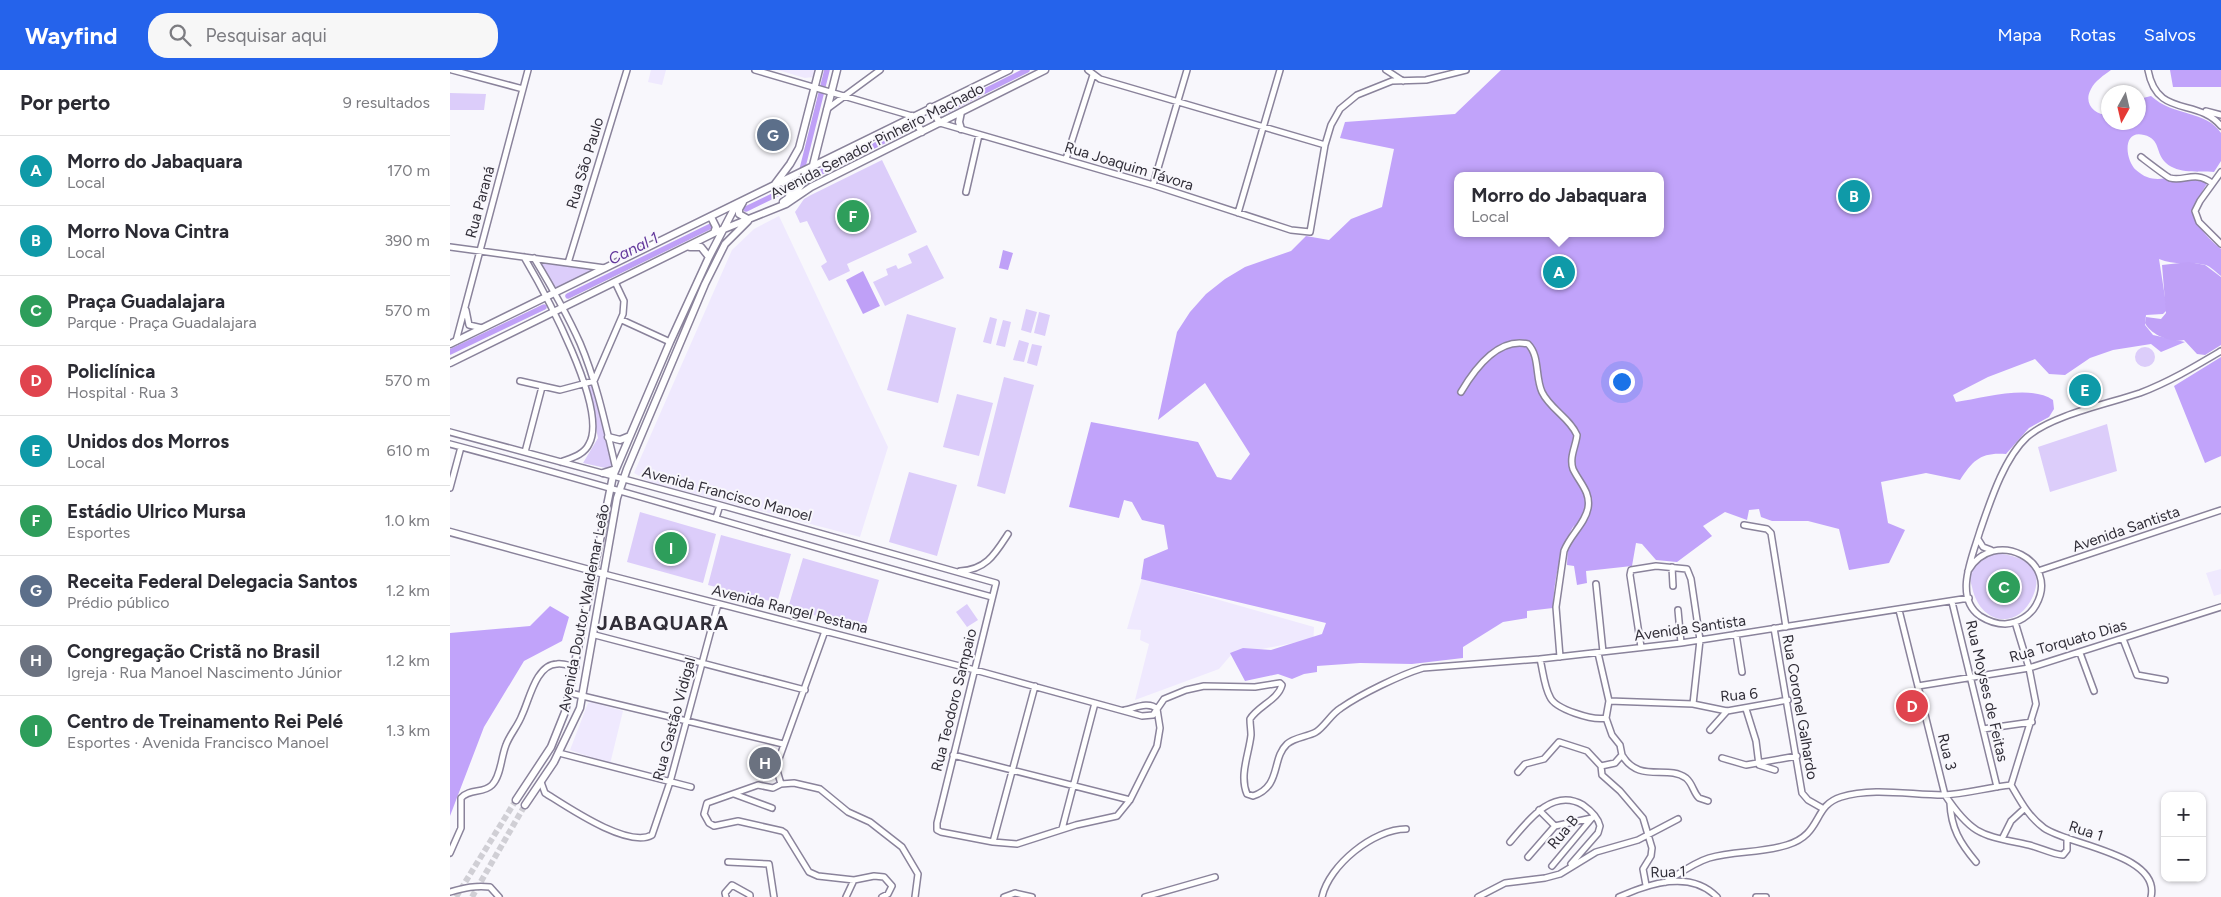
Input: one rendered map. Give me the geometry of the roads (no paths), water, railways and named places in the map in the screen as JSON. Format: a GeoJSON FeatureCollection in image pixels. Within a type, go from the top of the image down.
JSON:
{"type":"FeatureCollection","features":[{"type":"Feature","properties":{"kind":"main road"},"geometry":{"type":"LineString","coordinates":[[772,187],[790,164],[799,148],[817,88],[820,70]]}},
{"type":"Feature","properties":{"kind":"main road"},"geometry":{"type":"LineString","coordinates":[[773,208],[787,200],[809,177],[828,109],[830,92],[838,70]]}},
{"type":"Feature","properties":{"kind":"main road","name":"Avenida Senador Pinheiro Machado"},"geometry":{"type":"LineString","coordinates":[[453,342],[813,167],[998,73],[1010,70]]}},
{"type":"Feature","properties":{"kind":"main road","name":"Avenida Senador Pinheiro Machado"},"geometry":{"type":"LineString","coordinates":[[450,363],[714,233],[786,204],[811,187],[1045,70]]}},
{"type":"Feature","properties":{"kind":"main road"},"geometry":{"type":"LineString","coordinates":[[930,107],[940,122]]}},
{"type":"Feature","properties":{"kind":"main road"},"geometry":{"type":"LineString","coordinates":[[961,112],[959,122],[961,129]]}},
{"type":"Feature","properties":{"kind":"main road"},"geometry":{"type":"LineString","coordinates":[[912,116],[922,132]]}},
{"type":"Feature","properties":{"kind":"main road"},"geometry":{"type":"LineString","coordinates":[[782,182],[788,184],[791,191],[787,200]]}},
{"type":"Feature","properties":{"kind":"main road"},"geometry":{"type":"LineString","coordinates":[[618,475],[725,244],[749,219],[739,214],[739,209],[744,201]]}},
{"type":"Feature","properties":{"kind":"main road"},"geometry":{"type":"LineString","coordinates":[[618,475],[630,436],[670,342],[722,230],[736,205]]}},
{"type":"Feature","properties":{"kind":"main road"},"geometry":{"type":"LineString","coordinates":[[711,217],[716,227],[714,233]]}},
{"type":"Feature","properties":{"kind":"main road"},"geometry":{"type":"LineString","coordinates":[[686,247],[701,247],[709,257]]}},
{"type":"Feature","properties":{"kind":"main road"},"geometry":{"type":"LineString","coordinates":[[608,437],[620,440],[630,436]]}},
{"type":"Feature","properties":{"kind":"main road"},"geometry":{"type":"LineString","coordinates":[[603,473],[618,475]]}},
{"type":"Feature","properties":{"kind":"main road","name":"Avenida Doutor Waldemar Leão"},"geometry":{"type":"LineString","coordinates":[[516,800],[551,747],[559,730],[576,667],[592,571],[609,489],[618,475]]}},
{"type":"Feature","properties":{"kind":"main road","name":"Avenida Doutor Waldemar Leão"},"geometry":{"type":"LineString","coordinates":[[525,805],[559,753],[575,722],[583,695],[595,635],[618,494],[618,475]]}},
{"type":"Feature","properties":{"kind":"main road","name":"Avenida Rangel Pestana"},"geometry":{"type":"LineString","coordinates":[[450,532],[604,574]]}},
{"type":"Feature","properties":{"kind":"street"},"geometry":{"type":"LineString","coordinates":[[452,70],[523,89]]}},
{"type":"Feature","properties":{"kind":"street","name":"Rua Paraná"},"geometry":{"type":"LineString","coordinates":[[453,342],[466,305],[528,70]]}},
{"type":"Feature","properties":{"kind":"street","name":"Rua São Paulo"},"geometry":{"type":"LineString","coordinates":[[568,263],[627,70]]}},
{"type":"Feature","properties":{"kind":"street"},"geometry":{"type":"LineString","coordinates":[[755,70],[912,116]]}},
{"type":"Feature","properties":{"kind":"street"},"geometry":{"type":"LineString","coordinates":[[828,109],[880,70]]}},
{"type":"Feature","properties":{"kind":"street"},"geometry":{"type":"LineString","coordinates":[[1088,70],[1093,75],[1325,145],[1335,116],[1348,101],[1392,81],[1426,80],[1466,70]]}},
{"type":"Feature","properties":{"kind":"street"},"geometry":{"type":"LineString","coordinates":[[1153,185],[1187,70]]}},
{"type":"Feature","properties":{"kind":"street"},"geometry":{"type":"LineString","coordinates":[[1238,213],[1280,70]]}},
{"type":"Feature","properties":{"kind":"street"},"geometry":{"type":"LineString","coordinates":[[1386,70],[1404,82]]}},
{"type":"Feature","properties":{"kind":"street"},"geometry":{"type":"LineString","coordinates":[[2148,70],[2152,85],[2163,100],[2212,116],[2221,126]]}},
{"type":"Feature","properties":{"kind":"street"},"geometry":{"type":"LineString","coordinates":[[1066,159],[1093,75]]}},
{"type":"Feature","properties":{"kind":"street"},"geometry":{"type":"LineString","coordinates":[[2193,110],[2221,115]]}},
{"type":"Feature","properties":{"kind":"street","name":"Rua Joaquim Távora"},"geometry":{"type":"LineString","coordinates":[[940,122],[1153,185],[1291,230],[1310,232],[1325,145]]}},
{"type":"Feature","properties":{"kind":"street"},"geometry":{"type":"LineString","coordinates":[[966,192],[979,135]]}},
{"type":"Feature","properties":{"kind":"street"},"geometry":{"type":"LineString","coordinates":[[2141,157],[2169,178],[2206,178],[2212,183]]}},
{"type":"Feature","properties":{"kind":"street"},"geometry":{"type":"LineString","coordinates":[[2216,178],[2221,168]]}},
{"type":"Feature","properties":{"kind":"street"},"geometry":{"type":"LineString","coordinates":[[2221,172],[2198,204],[2196,214],[2200,222],[2221,244]]}},
{"type":"Feature","properties":{"kind":"street"},"geometry":{"type":"LineString","coordinates":[[450,247],[606,268]]}},
{"type":"Feature","properties":{"kind":"street"},"geometry":{"type":"LineString","coordinates":[[524,257],[547,297],[573,352],[584,384],[593,421],[593,434],[586,449],[560,463],[556,473]]}},
{"type":"Feature","properties":{"kind":"street"},"geometry":{"type":"LineString","coordinates":[[534,258],[556,293],[594,381],[618,475]]}},
{"type":"Feature","properties":{"kind":"street"},"geometry":{"type":"LineString","coordinates":[[520,381],[563,390],[594,381],[622,320],[624,301],[615,282]]}},
{"type":"Feature","properties":{"kind":"street"},"geometry":{"type":"LineString","coordinates":[[466,305],[469,325],[482,328]]}},
{"type":"Feature","properties":{"kind":"street"},"geometry":{"type":"LineString","coordinates":[[622,320],[670,342]]}},
{"type":"Feature","properties":{"kind":"street"},"geometry":{"type":"LineString","coordinates":[[1461,392],[1477,368],[1488,358],[1508,345],[1515,343],[1528,344],[1535,355],[1541,389],[1546,401],[1577,435],[1572,460],[1573,468],[1588,496],[1589,507],[1584,520],[1567,542],[1564,551],[1556,607],[1560,657]]}},
{"type":"Feature","properties":{"kind":"street"},"geometry":{"type":"LineString","coordinates":[[1978,539],[1983,547],[1992,550],[2013,551],[2023,555],[2032,562],[2038,571],[2041,588],[2036,606],[2023,618],[2015,622],[1995,623],[1986,620],[1978,614],[1969,598],[1968,571],[1978,539],[1994,490],[2013,456],[2028,436],[2065,418],[2168,382],[2221,351]]}},
{"type":"Feature","properties":{"kind":"street"},"geometry":{"type":"LineString","coordinates":[[585,358],[593,365],[602,363]]}},
{"type":"Feature","properties":{"kind":"street"},"geometry":{"type":"LineString","coordinates":[[525,452],[542,387]]}},
{"type":"Feature","properties":{"kind":"street"},"geometry":{"type":"LineString","coordinates":[[450,432],[603,473]]}},
{"type":"Feature","properties":{"kind":"street","name":"Avenida Francisco Manoel"},"geometry":{"type":"LineString","coordinates":[[450,444],[556,473],[609,489],[618,494],[716,518],[874,566],[993,596]]}},
{"type":"Feature","properties":{"kind":"street"},"geometry":{"type":"LineString","coordinates":[[450,488],[461,447]]}},
{"type":"Feature","properties":{"kind":"street","name":"Avenida Francisco Manoel"},"geometry":{"type":"LineString","coordinates":[[618,475],[720,506],[954,571],[995,585]]}},
{"type":"Feature","properties":{"kind":"street"},"geometry":{"type":"LineString","coordinates":[[716,518],[720,506]]}},
{"type":"Feature","properties":{"kind":"street","name":"Avenida Santista"},"geometry":{"type":"LineString","coordinates":[[2038,571],[2221,510]]}},
{"type":"Feature","properties":{"kind":"street"},"geometry":{"type":"LineString","coordinates":[[1744,525],[1767,529],[1771,533],[1786,627]]}},
{"type":"Feature","properties":{"kind":"street"},"geometry":{"type":"LineString","coordinates":[[954,571],[973,570],[984,565],[994,556],[1008,534]]}},
{"type":"Feature","properties":{"kind":"street"},"geometry":{"type":"LineString","coordinates":[[1968,571],[1979,556],[1992,550]]}},
{"type":"Feature","properties":{"kind":"street"},"geometry":{"type":"LineString","coordinates":[[1609,701],[1693,704],[1700,640],[1688,571],[1683,567],[1635,567],[1631,570],[1641,647]]}},
{"type":"Feature","properties":{"kind":"street"},"geometry":{"type":"LineString","coordinates":[[1672,567],[1673,586]]}},
{"type":"Feature","properties":{"kind":"street","name":"Avenida Rangel Pestana"},"geometry":{"type":"LineString","coordinates":[[604,574],[1148,717],[1157,709]]}},
{"type":"Feature","properties":{"kind":"street"},"geometry":{"type":"LineString","coordinates":[[1596,584],[1601,652],[1609,701],[1606,718],[1612,735],[1620,744],[1622,755],[1629,765],[1636,769],[1682,776],[1693,786],[1698,798],[1708,802]]}},
{"type":"Feature","properties":{"kind":"street","name":"Rua Teodoro Sampaio"},"geometry":{"type":"LineString","coordinates":[[993,842],[941,832],[937,830],[937,823],[995,585]]}},
{"type":"Feature","properties":{"kind":"street","name":"Avenida Santista"},"geometry":{"type":"LineString","coordinates":[[1157,709],[1164,699],[1204,686],[1246,687],[1273,683],[1282,684],[1280,691],[1250,719],[1251,736],[1245,758],[1245,789],[1247,794],[1253,796],[1266,788],[1271,782],[1281,754],[1288,744],[1315,732],[1341,708],[1414,671],[1560,657],[1700,640],[1969,598]]}},
{"type":"Feature","properties":{"kind":"street","name":"Rua Moyses de Feitas"},"geometry":{"type":"LineString","coordinates":[[1952,602],[1996,787]]}},
{"type":"Feature","properties":{"kind":"street","name":"Rua Gastão Vidigal"},"geometry":{"type":"LineString","coordinates":[[541,782],[545,793],[605,828],[621,834],[648,837],[654,831],[670,782],[718,604]]}},
{"type":"Feature","properties":{"kind":"street","name":"Rua Torquato Dias"},"geometry":{"type":"LineString","coordinates":[[1918,686],[2029,668],[2221,607]]}},
{"type":"Feature","properties":{"kind":"street"},"geometry":{"type":"LineString","coordinates":[[1678,610],[1681,642]]}},
{"type":"Feature","properties":{"kind":"street","name":"Rua 3"},"geometry":{"type":"LineString","coordinates":[[1899,610],[1945,795]]}},
{"type":"Feature","properties":{"kind":"street"},"geometry":{"type":"LineString","coordinates":[[1666,882],[1688,868],[1710,858],[1789,845],[1810,832],[1815,826],[1822,808],[1842,797],[1856,794],[1945,795],[2011,786],[2036,704],[2029,668],[2015,622]]}},
{"type":"Feature","properties":{"kind":"street","name":"Rua Coronel Galhardo"},"geometry":{"type":"LineString","coordinates":[[1774,628],[1788,700],[1802,793],[1808,800],[1822,808]]}},
{"type":"Feature","properties":{"kind":"street"},"geometry":{"type":"LineString","coordinates":[[781,784],[776,767],[825,631]]}},
{"type":"Feature","properties":{"kind":"street"},"geometry":{"type":"LineString","coordinates":[[1736,634],[1742,672]]}},
{"type":"Feature","properties":{"kind":"street"},"geometry":{"type":"LineString","coordinates":[[595,635],[805,690]]}},
{"type":"Feature","properties":{"kind":"street"},"geometry":{"type":"LineString","coordinates":[[2123,639],[2137,675],[2165,680]]}},
{"type":"Feature","properties":{"kind":"street"},"geometry":{"type":"LineString","coordinates":[[2080,653],[2094,690]]}},
{"type":"Feature","properties":{"kind":"street"},"geometry":{"type":"LineString","coordinates":[[1540,659],[1548,691],[1554,702],[1588,717],[1606,718]]}},
{"type":"Feature","properties":{"kind":"street"},"geometry":{"type":"LineString","coordinates":[[450,852],[461,828],[461,798],[466,793],[484,790],[492,785],[502,762],[511,732],[521,718],[532,685],[550,665],[576,667]]}},
{"type":"Feature","properties":{"kind":"street"},"geometry":{"type":"LineString","coordinates":[[1035,686],[993,842],[1007,844],[1027,842],[1062,829],[1117,816],[1130,800],[1157,746],[1160,728],[1157,709],[1153,706],[1148,705],[1124,710]]}},
{"type":"Feature","properties":{"kind":"street"},"geometry":{"type":"LineString","coordinates":[[570,693],[784,744]]}},
{"type":"Feature","properties":{"kind":"street","name":"Rua 6"},"geometry":{"type":"LineString","coordinates":[[1693,704],[1727,711],[1788,700]]}},
{"type":"Feature","properties":{"kind":"street"},"geometry":{"type":"LineString","coordinates":[[1062,829],[1095,703]]}},
{"type":"Feature","properties":{"kind":"street"},"geometry":{"type":"LineString","coordinates":[[1746,709],[1756,741],[1758,762],[1761,766],[1774,770]]}},
{"type":"Feature","properties":{"kind":"street"},"geometry":{"type":"LineString","coordinates":[[1710,730],[1727,711]]}},
{"type":"Feature","properties":{"kind":"street"},"geometry":{"type":"LineString","coordinates":[[1983,729],[2032,722]]}},
{"type":"Feature","properties":{"kind":"street"},"geometry":{"type":"LineString","coordinates":[[1518,772],[1525,764],[1544,759],[1559,742],[1587,751],[1602,766],[1602,775],[1620,791],[1641,815],[1652,843],[1651,856],[1643,870],[1646,885]]}},
{"type":"Feature","properties":{"kind":"street"},"geometry":{"type":"LineString","coordinates":[[559,753],[692,787]]}},
{"type":"Feature","properties":{"kind":"street"},"geometry":{"type":"LineString","coordinates":[[953,755],[1130,800]]}},
{"type":"Feature","properties":{"kind":"street"},"geometry":{"type":"LineString","coordinates":[[1602,766],[1615,763],[1622,755]]}},
{"type":"Feature","properties":{"kind":"street"},"geometry":{"type":"LineString","coordinates":[[1722,758],[1746,765],[1797,756]]}},
{"type":"Feature","properties":{"kind":"street"},"geometry":{"type":"LineString","coordinates":[[882,897],[888,894],[891,888],[890,882],[884,877],[874,876],[854,880],[818,876],[809,872],[782,831],[738,822],[714,826],[709,823],[704,814],[707,803],[758,785],[773,788],[781,784],[807,785],[820,789],[848,812],[870,822],[893,838],[902,847],[918,871],[915,897]]}},
{"type":"Feature","properties":{"kind":"street","name":"Rua 1"},"geometry":{"type":"LineString","coordinates":[[2011,786],[2024,809],[2045,829],[2100,848],[2135,866],[2150,883],[2151,897]]}},
{"type":"Feature","properties":{"kind":"street"},"geometry":{"type":"LineString","coordinates":[[734,794],[772,808]]}},
{"type":"Feature","properties":{"kind":"street"},"geometry":{"type":"LineString","coordinates":[[1945,795],[1974,829],[2002,839],[2063,855],[2067,850],[2067,838]]}},
{"type":"Feature","properties":{"kind":"street"},"geometry":{"type":"LineString","coordinates":[[1510,842],[1539,810],[1554,802],[1566,800],[1579,803],[1599,822],[1600,829],[1569,868]]}},
{"type":"Feature","properties":{"kind":"street"},"geometry":{"type":"LineString","coordinates":[[1950,802],[1954,831],[1962,846],[1976,862]]}},
{"type":"Feature","properties":{"kind":"street"},"geometry":{"type":"LineString","coordinates":[[2002,839],[2011,820],[2024,809]]}},
{"type":"Feature","properties":{"kind":"street"},"geometry":{"type":"LineString","coordinates":[[1539,810],[1555,826]]}},
{"type":"Feature","properties":{"kind":"street"},"geometry":{"type":"LineString","coordinates":[[1528,857],[1555,826],[1593,817]]}},
{"type":"Feature","properties":{"kind":"street","name":"Rua B"},"geometry":{"type":"LineString","coordinates":[[1552,866],[1593,817]]}},
{"type":"Feature","properties":{"kind":"street"},"geometry":{"type":"LineString","coordinates":[[1478,897],[1504,883],[1552,876],[1596,852],[1638,840],[1648,833],[1678,820]]}},
{"type":"Feature","properties":{"kind":"street"},"geometry":{"type":"LineString","coordinates":[[1322,897],[1325,886],[1342,862],[1381,835],[1406,829]]}},
{"type":"Feature","properties":{"kind":"street"},"geometry":{"type":"LineString","coordinates":[[728,862],[769,864],[774,897]]}},
{"type":"Feature","properties":{"kind":"street"},"geometry":{"type":"LineString","coordinates":[[1145,897],[1214,877]]}},
{"type":"Feature","properties":{"kind":"street"},"geometry":{"type":"LineString","coordinates":[[846,897],[854,880]]}},
{"type":"Feature","properties":{"kind":"street","name":"Rua 1"},"geometry":{"type":"LineString","coordinates":[[1619,897],[1646,885],[1681,881],[1708,889],[1717,897]]}},
{"type":"Feature","properties":{"kind":"street"},"geometry":{"type":"LineString","coordinates":[[726,897],[725,893],[732,885],[750,895],[750,897]]}},
{"type":"Feature","properties":{"kind":"street"},"geometry":{"type":"LineString","coordinates":[[450,892],[474,886],[490,886],[499,897]]}},
{"type":"Feature","properties":{"kind":"street"},"geometry":{"type":"LineString","coordinates":[[1004,897],[1015,893],[1032,897]]}},
{"type":"Feature","properties":{"kind":"street"},"geometry":{"type":"LineString","coordinates":[[1756,897],[1766,897]]}},
{"type":"Feature","properties":{"kind":"waterway"},"geometry":{"type":"LineString","coordinates":[[802,170],[827,70]]}},
{"type":"Feature","properties":{"kind":"waterway","name":"Canal 1"},"geometry":{"type":"LineString","coordinates":[[943,112],[1027,70]]}},
{"type":"Feature","properties":{"kind":"waterway","name":"Canal 1"},"geometry":{"type":"LineString","coordinates":[[821,172],[908,129]]}},
{"type":"Feature","properties":{"kind":"waterway","name":"Canal 1"},"geometry":{"type":"LineString","coordinates":[[746,209],[783,191]]}},
{"type":"Feature","properties":{"kind":"waterway","name":"Canal 1"},"geometry":{"type":"LineString","coordinates":[[568,296],[711,226]]}},
{"type":"Feature","properties":{"kind":"waterway","name":"Canal 1"},"geometry":{"type":"LineString","coordinates":[[450,352],[544,307]]}},
{"type":"Feature","properties":{"kind":"tunnel"},"geometry":{"type":"LineString","coordinates":[[456,897],[516,800]]}},
{"type":"Feature","properties":{"kind":"tunnel"},"geometry":{"type":"LineString","coordinates":[[472,897],[525,805]]}},
{"type":"Feature","properties":{"kind":"place","name":"Receita Federal Delegacia Santos"},"geometry":{"type":"Point","coordinates":[773,135]}},
{"type":"Feature","properties":{"kind":"place","name":"Morro Nova Cintra"},"geometry":{"type":"Point","coordinates":[1854,196]}},
{"type":"Feature","properties":{"kind":"place","name":"Estádio Ulrico Mursa"},"geometry":{"type":"Point","coordinates":[853,216]}},
{"type":"Feature","properties":{"kind":"place","name":"Morro do Jabaquara"},"geometry":{"type":"Point","coordinates":[1559,272]}},
{"type":"Feature","properties":{"kind":"place","name":"Unidos dos Morros"},"geometry":{"type":"Point","coordinates":[2085,390]}},
{"type":"Feature","properties":{"kind":"place","name":"Centro de Treinamento Rei Pelé"},"geometry":{"type":"Point","coordinates":[671,548]}},
{"type":"Feature","properties":{"kind":"place","name":"Praça Guadalajara"},"geometry":{"type":"Point","coordinates":[2004,587]}},
{"type":"Feature","properties":{"kind":"place","name":"Policlínica"},"geometry":{"type":"Point","coordinates":[1912,706]}},
{"type":"Feature","properties":{"kind":"place","name":"Congregação Cristã no Brasil"},"geometry":{"type":"Point","coordinates":[765,763]}},
{"type":"Feature","properties":{"kind":"district","name":"JABAQUARA"},"geometry":{"type":"Point","coordinates":[663,623]}}]}
